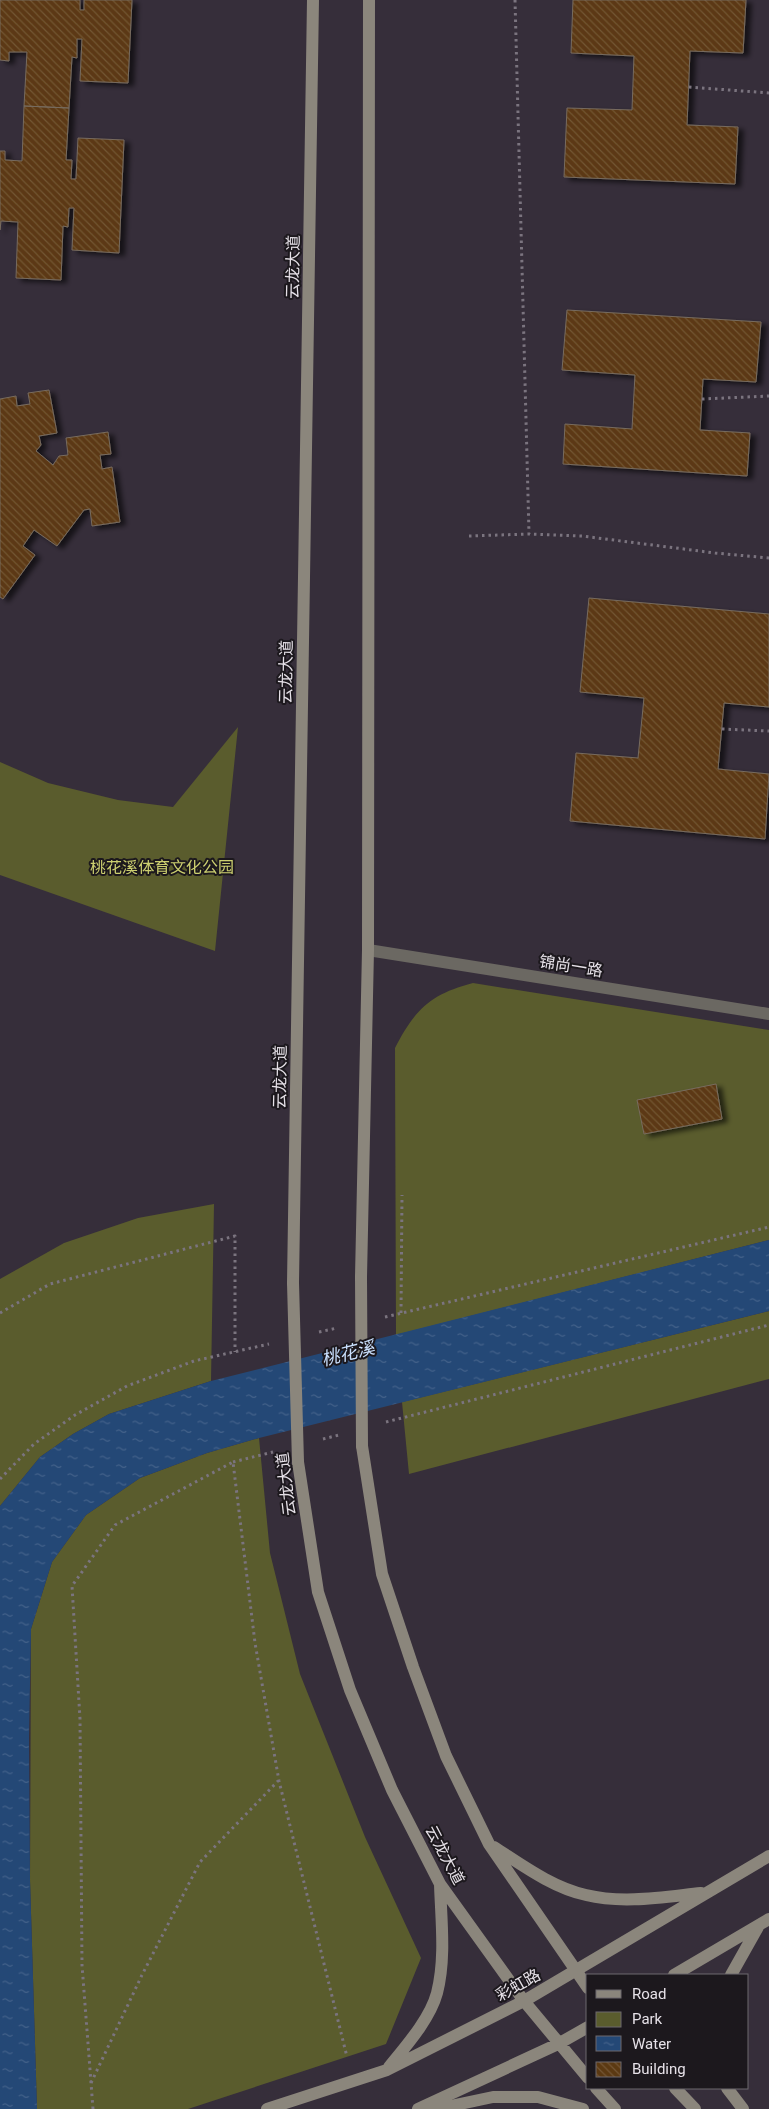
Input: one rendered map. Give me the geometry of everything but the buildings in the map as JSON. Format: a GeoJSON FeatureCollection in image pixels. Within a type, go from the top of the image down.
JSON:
{"type":"FeatureCollection","features":[{"type":"Feature","properties":{"kind":"main road","name":"云龙大道"},"geometry":{"type":"LineString","coordinates":[[313,0],[293,1283],[298,1462],[318,1592],[350,1690],[392,1790],[440,1884],[524,2001],[586,2076]]}},
{"type":"Feature","properties":{"kind":"main road"},"geometry":{"type":"LineString","coordinates":[[370,0],[368,950],[361,1277],[362,1446],[382,1574],[413,1667],[446,1756],[489,1844],[586,1985]]}},
{"type":"Feature","properties":{"kind":"main road"},"geometry":{"type":"LineString","coordinates":[[489,1844],[543,1878],[585,1895],[636,1900],[706,1892]]}},
{"type":"Feature","properties":{"kind":"main road","name":"彩虹路"},"geometry":{"type":"LineString","coordinates":[[267,2109],[387,2070],[524,2001],[769,1856]]}},
{"type":"Feature","properties":{"kind":"main road"},"geometry":{"type":"LineString","coordinates":[[387,2070],[418,2031],[437,1993],[442,1955],[440,1884]]}},
{"type":"Feature","properties":{"kind":"main road"},"geometry":{"type":"LineString","coordinates":[[676,1974],[764,1922]]}},
{"type":"Feature","properties":{"kind":"main road"},"geometry":{"type":"LineString","coordinates":[[731,1974],[764,1922]]}},
{"type":"Feature","properties":{"kind":"main road"},"geometry":{"type":"LineString","coordinates":[[418,2109],[558,2044],[586,2028]]}},
{"type":"Feature","properties":{"kind":"main road"},"geometry":{"type":"LineString","coordinates":[[597,2089],[615,2109]]}},
{"type":"Feature","properties":{"kind":"main road"},"geometry":{"type":"LineString","coordinates":[[676,2089],[695,2109]]}},
{"type":"Feature","properties":{"kind":"main road"},"geometry":{"type":"LineString","coordinates":[[728,2089],[743,2109]]}},
{"type":"Feature","properties":{"kind":"main road"},"geometry":{"type":"LineString","coordinates":[[436,2109],[493,2097],[538,2097],[583,2109]]}},
{"type":"Feature","properties":{"kind":"street","name":"锦尚一路"},"geometry":{"type":"LineString","coordinates":[[368,950],[769,1014]]}},
{"type":"Feature","properties":{"kind":"path"},"geometry":{"type":"LineString","coordinates":[[515,0],[529,534]]}},
{"type":"Feature","properties":{"kind":"path"},"geometry":{"type":"LineString","coordinates":[[689,87],[769,93]]}},
{"type":"Feature","properties":{"kind":"path"},"geometry":{"type":"LineString","coordinates":[[702,399],[769,396]]}},
{"type":"Feature","properties":{"kind":"path"},"geometry":{"type":"LineString","coordinates":[[469,536],[529,534],[582,536],[769,558]]}},
{"type":"Feature","properties":{"kind":"path"},"geometry":{"type":"LineString","coordinates":[[722,729],[769,731]]}},
{"type":"Feature","properties":{"kind":"path"},"geometry":{"type":"LineString","coordinates":[[401,1313],[402,1195]]}},
{"type":"Feature","properties":{"kind":"path"},"geometry":{"type":"LineString","coordinates":[[0,1313],[50,1284],[235,1236],[235,1352]]}},
{"type":"Feature","properties":{"kind":"path"},"geometry":{"type":"LineString","coordinates":[[376,1425],[769,1325]]}},
{"type":"Feature","properties":{"kind":"path"},"geometry":{"type":"LineString","coordinates":[[319,1440],[348,1432]]}},
{"type":"Feature","properties":{"kind":"path"},"geometry":{"type":"LineString","coordinates":[[93,2109],[82,1965],[80,1719],[72,1586],[115,1525],[233,1462],[281,1450]]}},
{"type":"Feature","properties":{"kind":"path"},"geometry":{"type":"LineString","coordinates":[[233,1462],[255,1643],[279,1781],[347,2058]]}},
{"type":"Feature","properties":{"kind":"path"},"geometry":{"type":"LineString","coordinates":[[90,2084],[142,1975],[200,1862],[279,1781]]}},
{"type":"Feature","properties":{"kind":"green space","name":"桃花溪体育文化公园"},"geometry":{"type":"Polygon","coordinates":[[[238,727],[215,951],[0,875],[0,762],[48,783],[118,800],[173,807],[238,727]]]}},
{"type":"Feature","properties":{"kind":"green space"},"geometry":{"type":"Polygon","coordinates":[[[473,983],[769,1030],[769,1240],[396,1335],[395,1048],[402,1034],[417,1013],[426,1005],[446,992],[473,983]]]}},
{"type":"Feature","properties":{"kind":"green space"},"geometry":{"type":"Polygon","coordinates":[[[214,1204],[211,1381],[109,1414],[73,1434],[40,1457],[0,1506],[0,1279],[64,1243],[138,1218],[214,1204]]]}},
{"type":"Feature","properties":{"kind":"green space"},"geometry":{"type":"Polygon","coordinates":[[[769,1311],[769,1379],[409,1474],[402,1402],[769,1311]]]}},
{"type":"Feature","properties":{"kind":"green space"},"geometry":{"type":"Polygon","coordinates":[[[259,1438],[270,1553],[300,1674],[365,1837],[421,1958],[386,2044],[188,2109],[37,2109],[30,1880],[31,1629],[52,1562],[86,1515],[140,1478],[207,1453],[259,1438]]]}},
{"type":"Feature","properties":{"kind":"water","name":"桃花溪"},"geometry":{"type":"Polygon","coordinates":[[[769,1240],[769,1311],[259,1438],[207,1453],[140,1478],[86,1515],[52,1562],[31,1629],[29,1738],[30,1880],[37,2109],[0,2109],[0,1506],[40,1457],[73,1434],[109,1414],[211,1381],[769,1240]]]}}]}
